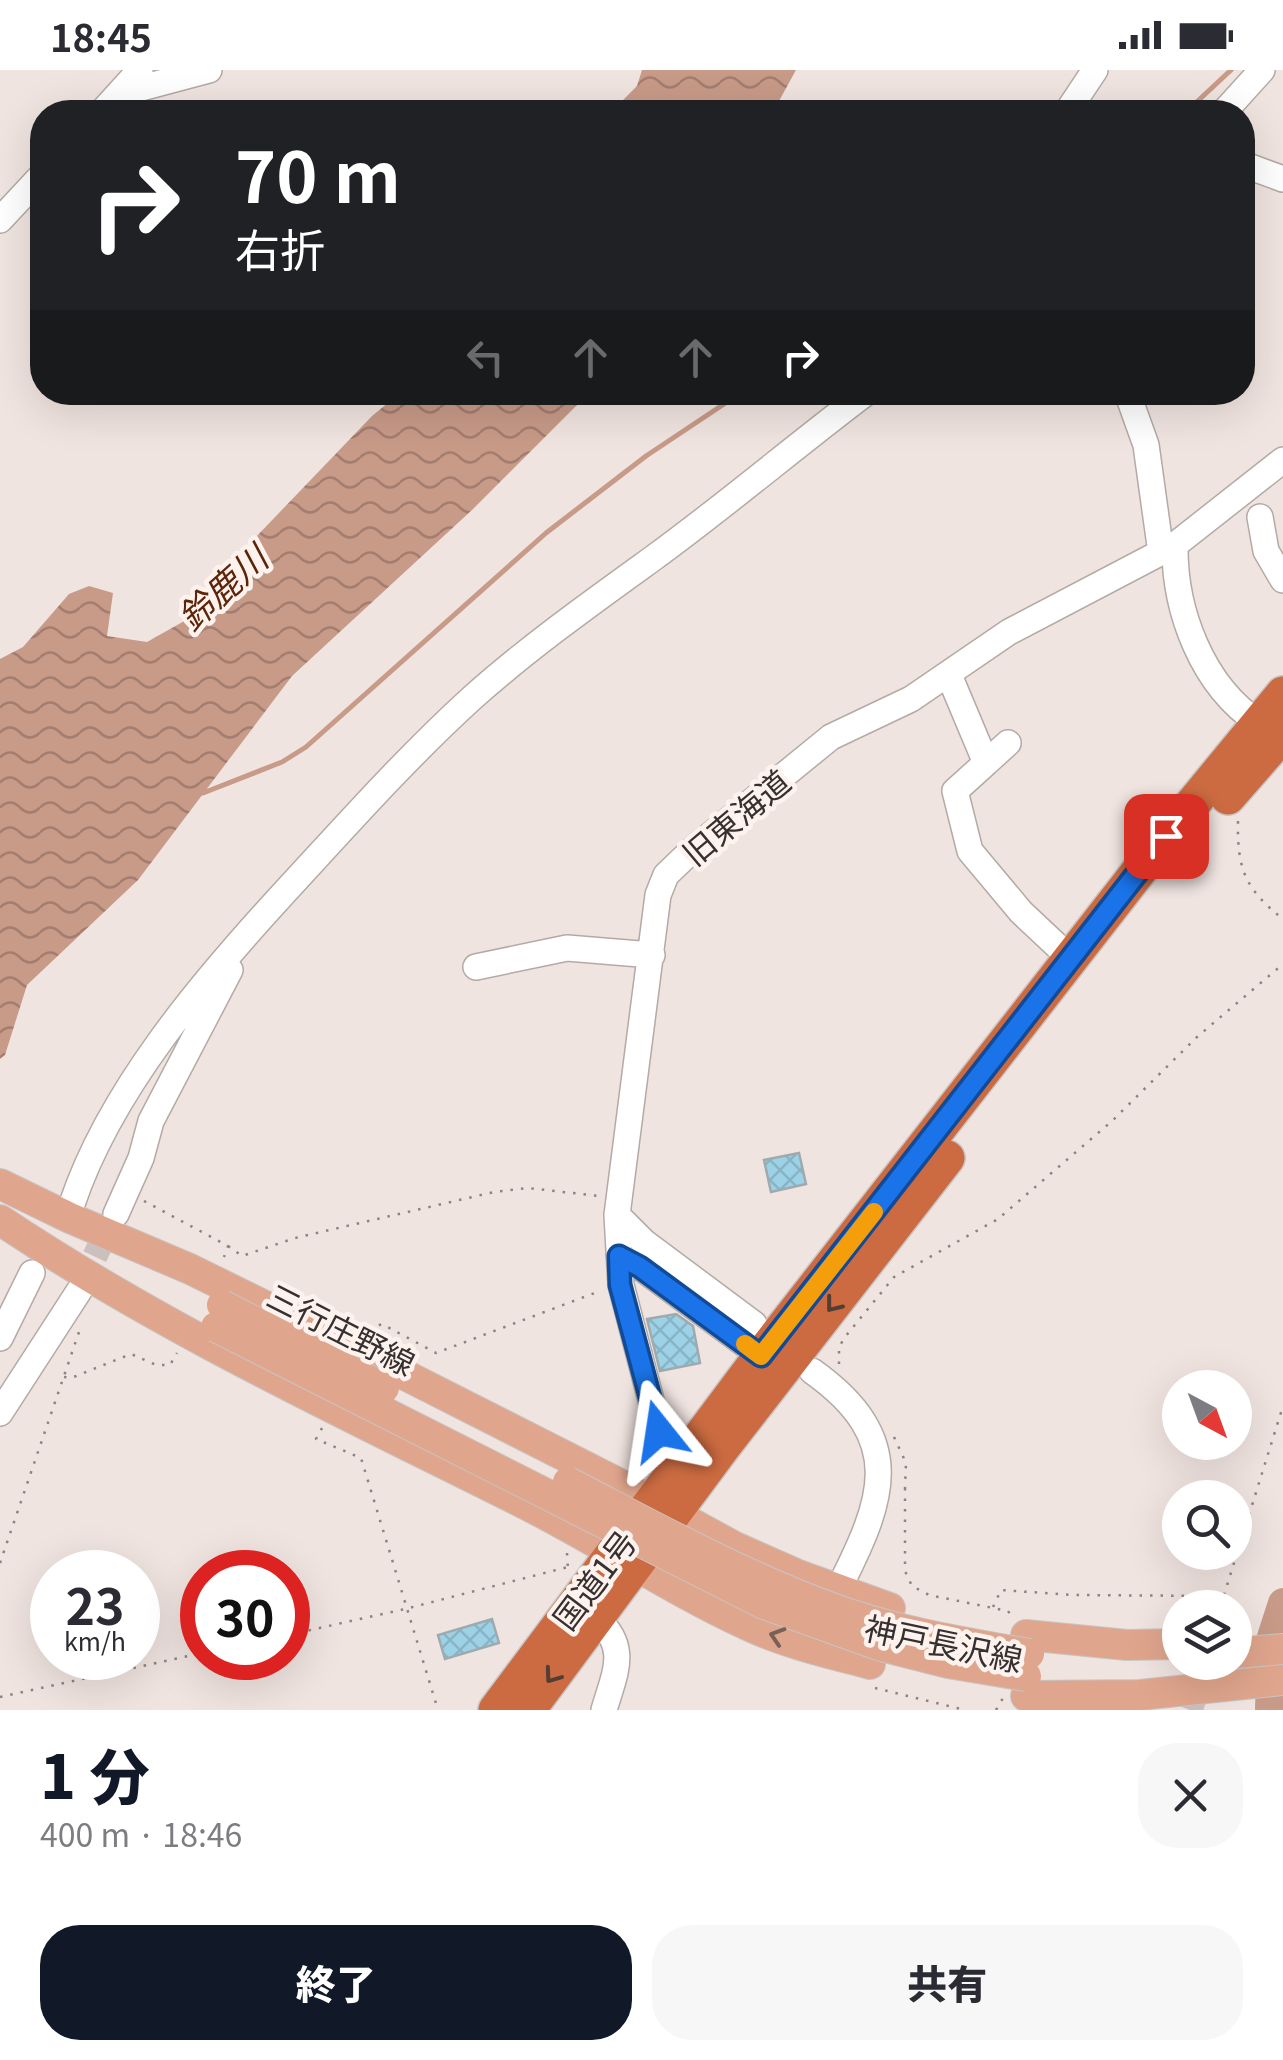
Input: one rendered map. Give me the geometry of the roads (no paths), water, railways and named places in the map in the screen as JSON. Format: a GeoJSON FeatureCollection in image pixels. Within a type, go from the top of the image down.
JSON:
{"type":"FeatureCollection","features":[{"type":"Feature","properties":{"kind":"highway","name":"国道1号"},"geometry":{"type":"LineString","coordinates":[[496,1710],[734,1432],[1228,797],[1271,729],[1283,694]]}},
{"type":"Feature","properties":{"kind":"highway","name":"国道1号"},"geometry":{"type":"LineString","coordinates":[[528,1710],[595,1617],[758,1340],[1071,959],[1271,729]]}},
{"type":"Feature","properties":{"kind":"main road","name":"三行庄野線"},"geometry":{"type":"LineString","coordinates":[[0,1184],[190,1270],[645,1534]]}},
{"type":"Feature","properties":{"kind":"main road","name":"三行庄野線"},"geometry":{"type":"LineString","coordinates":[[0,1195],[72,1219],[219,1316]]}},
{"type":"Feature","properties":{"kind":"main road","name":"三行庄野線"},"geometry":{"type":"LineString","coordinates":[[0,1220],[62,1262],[149,1310],[578,1532],[645,1534]]}},
{"type":"Feature","properties":{"kind":"main road","name":"三行庄野線"},"geometry":{"type":"LineString","coordinates":[[0,1220],[219,1316],[645,1534]]}},
{"type":"Feature","properties":{"kind":"main road","name":"神戸長沢線"},"geometry":{"type":"LineString","coordinates":[[645,1534],[736,1546],[1021,1661],[1082,1680],[1162,1675]]}},
{"type":"Feature","properties":{"kind":"main road","name":"神戸長沢線"},"geometry":{"type":"LineString","coordinates":[[645,1534],[764,1604],[819,1626],[948,1663],[1162,1658]]}},
{"type":"Feature","properties":{"kind":"main road","name":"神戸長沢線"},"geometry":{"type":"LineString","coordinates":[[645,1534],[751,1627],[950,1684],[1021,1661],[1128,1645],[1162,1644]]}},
{"type":"Feature","properties":{"kind":"main road","name":"神戸長沢線"},"geometry":{"type":"LineString","coordinates":[[1252,1661],[1283,1650]]}},
{"type":"Feature","properties":{"kind":"main road","name":"神戸長沢線"},"geometry":{"type":"LineString","coordinates":[[1252,1670],[1283,1669]]}},
{"type":"Feature","properties":{"kind":"main road","name":"神戸長沢線"},"geometry":{"type":"LineString","coordinates":[[1252,1675],[1283,1680]]}},
{"type":"Feature","properties":{"kind":"street"},"geometry":{"type":"LineString","coordinates":[[113,100],[140,70]]}},
{"type":"Feature","properties":{"kind":"street"},"geometry":{"type":"LineString","coordinates":[[119,100],[209,70]]}},
{"type":"Feature","properties":{"kind":"street"},"geometry":{"type":"LineString","coordinates":[[1076,100],[1095,70]]}},
{"type":"Feature","properties":{"kind":"street"},"geometry":{"type":"LineString","coordinates":[[1235,100],[1262,70]]}},
{"type":"Feature","properties":{"kind":"street"},"geometry":{"type":"LineString","coordinates":[[1255,169],[1283,179]]}},
{"type":"Feature","properties":{"kind":"street"},"geometry":{"type":"LineString","coordinates":[[0,220],[30,188]]}},
{"type":"Feature","properties":{"kind":"street"},"geometry":{"type":"LineString","coordinates":[[72,1219],[88,1161],[135,1081],[236,945],[392,774],[474,696],[603,592],[653,558],[850,405]]}},
{"type":"Feature","properties":{"kind":"street"},"geometry":{"type":"LineString","coordinates":[[1134,405],[1186,623],[1223,690],[1241,712],[1271,729]]}},
{"type":"Feature","properties":{"kind":"street","name":"旧東海道"},"geometry":{"type":"LineString","coordinates":[[659,1431],[620,1285],[617,1207],[658,895],[666,876],[691,851],[832,738],[911,699],[1009,632],[1168,549],[1283,460]]}},
{"type":"Feature","properties":{"kind":"street"},"geometry":{"type":"LineString","coordinates":[[1242,492],[1283,558]]}},
{"type":"Feature","properties":{"kind":"street"},"geometry":{"type":"LineString","coordinates":[[1260,517],[1283,542]]}},
{"type":"Feature","properties":{"kind":"street"},"geometry":{"type":"LineString","coordinates":[[1260,517],[1266,551],[1283,580]]}},
{"type":"Feature","properties":{"kind":"street"},"geometry":{"type":"LineString","coordinates":[[949,674],[986,763]]}},
{"type":"Feature","properties":{"kind":"street"},"geometry":{"type":"LineString","coordinates":[[1008,743],[955,791],[970,851],[1021,912],[1071,959]]}},
{"type":"Feature","properties":{"kind":"street"},"geometry":{"type":"LineString","coordinates":[[121,1203],[152,1122],[233,965],[236,945]]}},
{"type":"Feature","properties":{"kind":"street"},"geometry":{"type":"LineString","coordinates":[[476,967],[567,948],[652,955]]}},
{"type":"Feature","properties":{"kind":"street"},"geometry":{"type":"LineString","coordinates":[[617,1207],[644,1242],[758,1340]]}},
{"type":"Feature","properties":{"kind":"street"},"geometry":{"type":"LineString","coordinates":[[619,1256],[758,1340]]}},
{"type":"Feature","properties":{"kind":"street"},"geometry":{"type":"LineString","coordinates":[[0,1338],[32,1273]]}},
{"type":"Feature","properties":{"kind":"street"},"geometry":{"type":"LineString","coordinates":[[0,1414],[75,1298]]}},
{"type":"Feature","properties":{"kind":"street"},"geometry":{"type":"LineString","coordinates":[[812,1372],[834,1387],[856,1414],[874,1446],[879,1483],[869,1529],[838,1590]]}},
{"type":"Feature","properties":{"kind":"street"},"geometry":{"type":"LineString","coordinates":[[595,1617],[614,1639],[618,1662],[604,1710]]}},
{"type":"Feature","properties":{"kind":"water"},"geometry":{"type":"Polygon","coordinates":[[[642,70],[796,70],[780,100],[623,100],[637,86],[642,70]]]}},
{"type":"Feature","properties":{"kind":"water"},"geometry":{"type":"Polygon","coordinates":[[[385,405],[577,405],[472,510],[292,676],[138,880],[27,985],[5,1055],[0,1059],[0,659],[23,647],[69,594],[89,586],[113,593],[107,636],[147,642],[218,602],[254,539],[385,405]]]}},
{"type":"Feature","properties":{"kind":"waterway"},"geometry":{"type":"LineString","coordinates":[[1199,100],[1231,70]]}},
{"type":"Feature","properties":{"kind":"waterway"},"geometry":{"type":"LineString","coordinates":[[203,793],[282,762],[306,747],[546,533],[646,456],[722,405]]}},
{"type":"Feature","properties":{"kind":"waterway"},"geometry":{"type":"LineString","coordinates":[[1270,1710],[1272,1637],[1283,1603]]}},
{"type":"Feature","properties":{"kind":"tunnel"},"geometry":{"type":"LineString","coordinates":[[79,1290],[113,1218]]}},
{"type":"Feature","properties":{"kind":"tunnel"},"geometry":{"type":"LineString","coordinates":[[1190,1710],[1201,1680]]}},
{"type":"Feature","properties":{"kind":"water label","name":"鈴鹿川"},"geometry":{"type":"Point","coordinates":[221,586]}}]}
